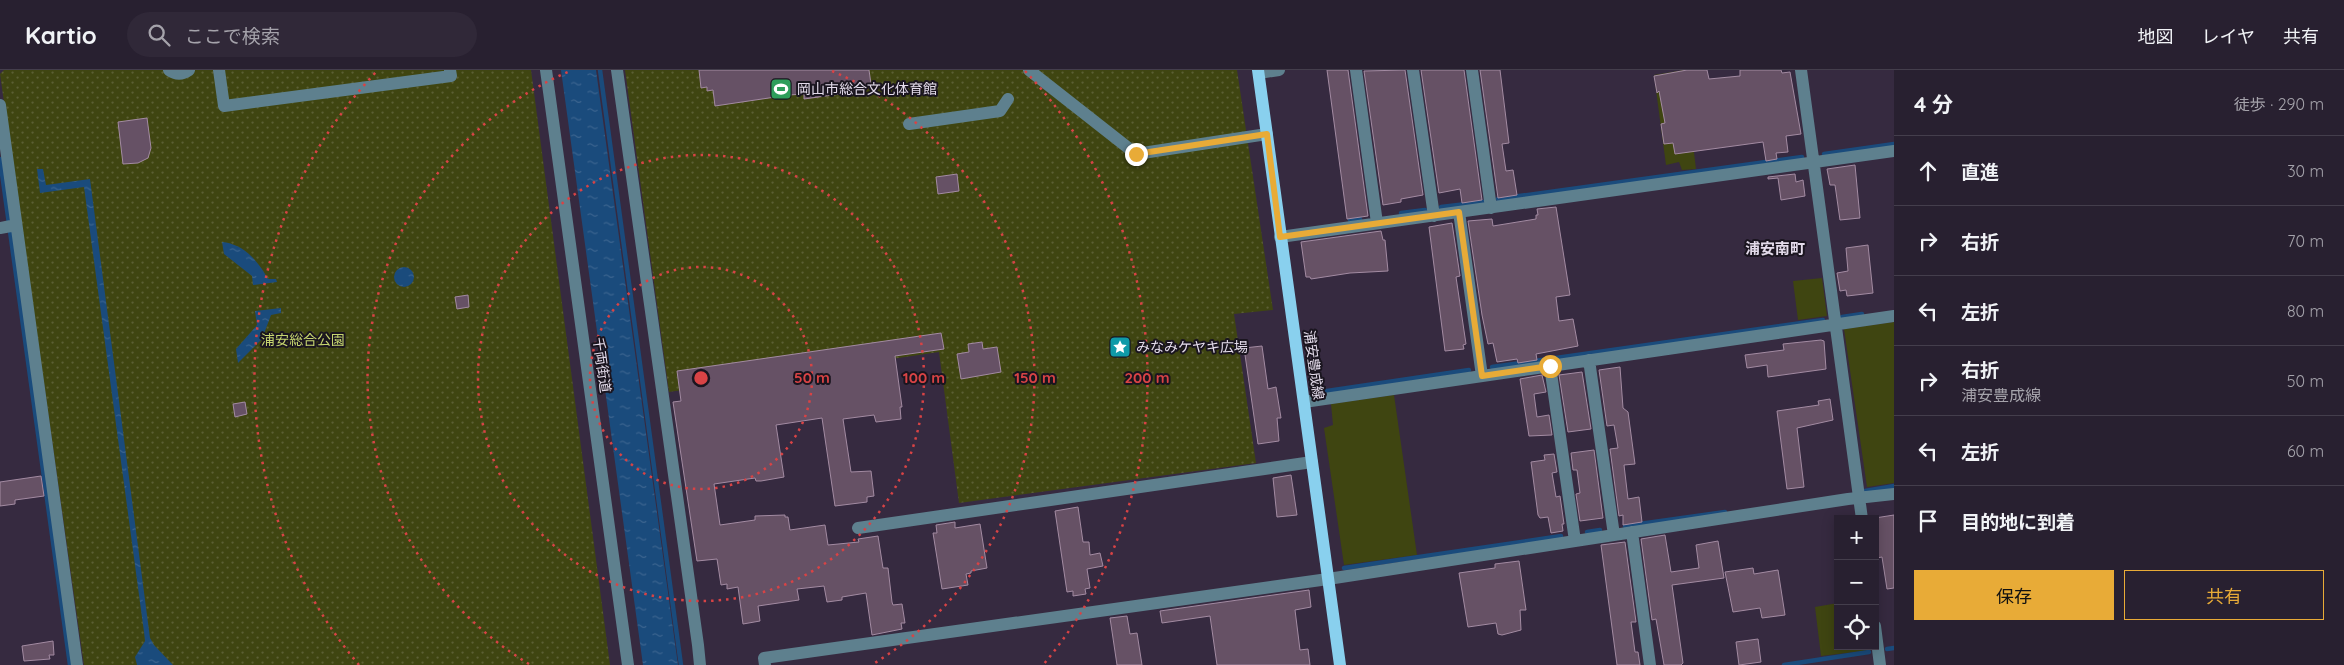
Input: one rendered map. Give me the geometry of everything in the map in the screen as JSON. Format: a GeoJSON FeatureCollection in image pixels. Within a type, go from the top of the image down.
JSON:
{"type":"FeatureCollection","features":[{"type":"Feature","properties":{"kind":"main road","name":"浦安豊成線"},"geometry":{"type":"LineString","coordinates":[[1259,72],[1280,237],[1340,665]]}},
{"type":"Feature","properties":{"kind":"street"},"geometry":{"type":"LineString","coordinates":[[168,70],[174,74],[184,73],[189,70]]}},
{"type":"Feature","properties":{"kind":"street"},"geometry":{"type":"LineString","coordinates":[[219,70],[224,106],[451,76],[450,70]]}},
{"type":"Feature","properties":{"kind":"street","name":"千両街道"},"geometry":{"type":"LineString","coordinates":[[546,70],[628,665]]}},
{"type":"Feature","properties":{"kind":"street"},"geometry":{"type":"LineString","coordinates":[[617,70],[700,665]]}},
{"type":"Feature","properties":{"kind":"street"},"geometry":{"type":"LineString","coordinates":[[1029,70],[1136,154],[1267,134]]}},
{"type":"Feature","properties":{"kind":"street"},"geometry":{"type":"LineString","coordinates":[[1259,72],[1279,70]]}},
{"type":"Feature","properties":{"kind":"street"},"geometry":{"type":"LineString","coordinates":[[1356,70],[1377,223]]}},
{"type":"Feature","properties":{"kind":"street"},"geometry":{"type":"LineString","coordinates":[[1413,70],[1434,216]]}},
{"type":"Feature","properties":{"kind":"street"},"geometry":{"type":"LineString","coordinates":[[1472,70],[1491,208]]}},
{"type":"Feature","properties":{"kind":"street"},"geometry":{"type":"LineString","coordinates":[[1801,70],[1861,515]]}},
{"type":"Feature","properties":{"kind":"street"},"geometry":{"type":"LineString","coordinates":[[909,124],[1000,111],[1008,99]]}},
{"type":"Feature","properties":{"kind":"street"},"geometry":{"type":"LineString","coordinates":[[0,105],[9,226],[77,665]]}},
{"type":"Feature","properties":{"kind":"street"},"geometry":{"type":"LineString","coordinates":[[1280,237],[1894,151]]}},
{"type":"Feature","properties":{"kind":"street"},"geometry":{"type":"LineString","coordinates":[[1459,212],[1482,376]]}},
{"type":"Feature","properties":{"kind":"street"},"geometry":{"type":"LineString","coordinates":[[1304,402],[1894,316]]}},
{"type":"Feature","properties":{"kind":"street"},"geometry":{"type":"LineString","coordinates":[[1589,360],[1614,535]]}},
{"type":"Feature","properties":{"kind":"street"},"geometry":{"type":"LineString","coordinates":[[1550,366],[1575,541]]}},
{"type":"Feature","properties":{"kind":"street"},"geometry":{"type":"LineString","coordinates":[[858,528],[1312,462]]}},
{"type":"Feature","properties":{"kind":"street"},"geometry":{"type":"LineString","coordinates":[[765,665],[764,658],[1328,579],[1894,494]]}},
{"type":"Feature","properties":{"kind":"street"},"geometry":{"type":"LineString","coordinates":[[1632,532],[1650,665]]}},
{"type":"Feature","properties":{"kind":"street"},"geometry":{"type":"LineString","coordinates":[[1878,650],[1880,665]]}},
{"type":"Feature","properties":{"kind":"green space","name":"浦安総合公園"},"geometry":{"type":"Polygon","coordinates":[[[4,70],[531,70],[610,665],[84,665],[0,74],[4,70]]]}},
{"type":"Feature","properties":{"kind":"green space"},"geometry":{"type":"Polygon","coordinates":[[[625,70],[1237,70],[1273,310],[1234,314],[1256,463],[959,503],[939,352],[669,392],[625,70]]]}},
{"type":"Feature","properties":{"kind":"green space"},"geometry":{"type":"Polygon","coordinates":[[[1684,70],[1696,169],[1682,170],[1679,162],[1666,165],[1654,75],[1684,70]]]}},
{"type":"Feature","properties":{"kind":"green space"},"geometry":{"type":"Polygon","coordinates":[[[1822,278],[1827,316],[1798,320],[1793,281],[1822,278]]]}},
{"type":"Feature","properties":{"kind":"green space"},"geometry":{"type":"Polygon","coordinates":[[[1894,322],[1894,483],[1867,487],[1844,329],[1894,322]]]}},
{"type":"Feature","properties":{"kind":"green space"},"geometry":{"type":"Polygon","coordinates":[[[1394,395],[1417,555],[1344,565],[1324,428],[1333,425],[1331,404],[1394,395]]]}},
{"type":"Feature","properties":{"kind":"green space"},"geometry":{"type":"Polygon","coordinates":[[[1834,604],[1834,650],[1872,650],[1821,656],[1815,607],[1834,604]]]}},
{"type":"Feature","properties":{"kind":"water"},"geometry":{"type":"Polygon","coordinates":[[[561,70],[596,70],[678,665],[643,665],[561,70]]]}},
{"type":"Feature","properties":{"kind":"water"},"geometry":{"type":"Polygon","coordinates":[[[37,169],[43,169],[46,185],[90,179],[150,638],[173,665],[137,665],[135,657],[145,641],[84,187],[40,193],[37,169]]]}},
{"type":"Feature","properties":{"kind":"water"},"geometry":{"type":"Polygon","coordinates":[[[222,242],[237,246],[250,254],[268,279],[276,279],[277,282],[253,285],[252,276],[224,254],[222,242]]]}},
{"type":"Feature","properties":{"kind":"water"},"geometry":{"type":"Polygon","coordinates":[[[404,267],[411,270],[414,277],[411,284],[404,287],[397,284],[394,277],[397,270],[404,267]]]}},
{"type":"Feature","properties":{"kind":"water"},"geometry":{"type":"Polygon","coordinates":[[[281,308],[281,313],[271,315],[262,339],[238,363],[236,349],[257,325],[255,311],[281,308]]]}},
{"type":"Feature","properties":{"kind":"building","name":"岡山市総合文化体育館"},"geometry":{"type":"Polygon","coordinates":[[[699,70],[869,70],[871,84],[855,86],[855,92],[804,99],[804,94],[789,95],[715,106],[713,90],[707,91],[707,87],[701,88],[699,70]]]}},
{"type":"Feature","properties":{"kind":"building"},"geometry":{"type":"Polygon","coordinates":[[[1327,70],[1348,70],[1368,216],[1347,219],[1327,70]]]}},
{"type":"Feature","properties":{"kind":"building"},"geometry":{"type":"Polygon","coordinates":[[[1405,70],[1423,195],[1383,205],[1364,71],[1405,70]]]}},
{"type":"Feature","properties":{"kind":"building"},"geometry":{"type":"Polygon","coordinates":[[[1421,70],[1464,70],[1482,200],[1462,203],[1460,189],[1439,193],[1421,70]]]}},
{"type":"Feature","properties":{"kind":"building"},"geometry":{"type":"Polygon","coordinates":[[[1480,70],[1500,70],[1509,143],[1502,144],[1506,171],[1513,170],[1517,195],[1498,198],[1480,70]]]}},
{"type":"Feature","properties":{"kind":"building"},"geometry":{"type":"Polygon","coordinates":[[[1687,70],[1707,70],[1709,79],[1740,76],[1740,70],[1781,70],[1782,73],[1790,72],[1801,134],[1786,136],[1788,152],[1776,153],[1777,159],[1766,161],[1763,142],[1675,154],[1673,143],[1664,144],[1661,124],[1665,123],[1654,76],[1687,70]]]}},
{"type":"Feature","properties":{"kind":"building"},"geometry":{"type":"Polygon","coordinates":[[[147,118],[151,148],[148,158],[138,163],[123,164],[118,122],[147,118]]]}},
{"type":"Feature","properties":{"kind":"building"},"geometry":{"type":"Polygon","coordinates":[[[1855,165],[1860,218],[1840,220],[1835,185],[1830,185],[1827,169],[1855,165]]]}},
{"type":"Feature","properties":{"kind":"building"},"geometry":{"type":"Polygon","coordinates":[[[957,174],[959,191],[938,194],[936,177],[957,174]]]}},
{"type":"Feature","properties":{"kind":"building"},"geometry":{"type":"Polygon","coordinates":[[[1795,174],[1796,182],[1803,180],[1805,196],[1781,200],[1778,178],[1768,179],[1768,177],[1795,174]]]}},
{"type":"Feature","properties":{"kind":"building"},"geometry":{"type":"Polygon","coordinates":[[[1556,207],[1570,295],[1556,297],[1559,321],[1573,319],[1578,346],[1536,354],[1537,360],[1518,363],[1517,359],[1497,362],[1493,343],[1488,344],[1482,315],[1468,221],[1492,219],[1493,226],[1536,219],[1536,215],[1538,215],[1537,209],[1556,207]]]}},
{"type":"Feature","properties":{"kind":"building"},"geometry":{"type":"Polygon","coordinates":[[[1452,223],[1460,276],[1456,277],[1466,344],[1463,345],[1464,349],[1445,351],[1429,227],[1452,223]]]}},
{"type":"Feature","properties":{"kind":"building"},"geometry":{"type":"Polygon","coordinates":[[[1381,231],[1383,240],[1385,240],[1388,271],[1350,273],[1311,279],[1306,277],[1301,242],[1381,231]]]}},
{"type":"Feature","properties":{"kind":"building"},"geometry":{"type":"Polygon","coordinates":[[[1868,245],[1873,293],[1847,296],[1846,290],[1840,291],[1837,273],[1848,271],[1846,248],[1868,245]]]}},
{"type":"Feature","properties":{"kind":"building"},"geometry":{"type":"Polygon","coordinates":[[[468,295],[469,307],[457,309],[455,297],[468,295]]]}},
{"type":"Feature","properties":{"kind":"building"},"geometry":{"type":"Polygon","coordinates":[[[941,333],[944,349],[895,356],[902,407],[900,407],[901,419],[876,422],[874,415],[843,419],[851,472],[871,471],[874,496],[867,497],[867,502],[835,506],[822,418],[776,425],[784,477],[761,481],[756,481],[755,478],[714,484],[720,525],[755,520],[755,516],[785,515],[785,517],[788,517],[790,530],[825,525],[828,545],[859,542],[858,539],[878,536],[883,568],[888,568],[893,605],[902,604],[905,623],[901,623],[902,629],[872,635],[866,593],[827,602],[824,586],[797,589],[799,600],[758,606],[760,621],[743,624],[738,587],[727,589],[727,584],[721,585],[717,559],[697,561],[673,402],[681,401],[677,371],[941,333]]]}},
{"type":"Feature","properties":{"kind":"building"},"geometry":{"type":"Polygon","coordinates":[[[1824,341],[1826,369],[1768,377],[1767,365],[1747,368],[1745,355],[1784,350],[1783,344],[1824,341]]]}},
{"type":"Feature","properties":{"kind":"building"},"geometry":{"type":"Polygon","coordinates":[[[982,342],[983,349],[997,347],[1001,372],[961,379],[957,354],[969,352],[968,344],[982,342]]]}},
{"type":"Feature","properties":{"kind":"building"},"geometry":{"type":"Polygon","coordinates":[[[1262,346],[1268,389],[1276,387],[1281,418],[1277,418],[1279,441],[1258,444],[1244,348],[1262,346]]]}},
{"type":"Feature","properties":{"kind":"building"},"geometry":{"type":"Polygon","coordinates":[[[1620,367],[1623,408],[1628,412],[1635,464],[1624,465],[1628,499],[1639,497],[1642,522],[1623,525],[1623,515],[1619,516],[1610,449],[1618,448],[1614,425],[1607,426],[1599,370],[1620,367]]]}},
{"type":"Feature","properties":{"kind":"building"},"geometry":{"type":"Polygon","coordinates":[[[1582,372],[1591,429],[1568,432],[1559,375],[1582,372]]]}},
{"type":"Feature","properties":{"kind":"building"},"geometry":{"type":"Polygon","coordinates":[[[1542,375],[1546,392],[1534,394],[1537,417],[1549,415],[1552,435],[1529,436],[1520,379],[1542,375]]]}},
{"type":"Feature","properties":{"kind":"building"},"geometry":{"type":"Polygon","coordinates":[[[1830,399],[1833,420],[1797,428],[1804,487],[1787,489],[1777,411],[1819,405],[1818,401],[1830,399]]]}},
{"type":"Feature","properties":{"kind":"building"},"geometry":{"type":"Polygon","coordinates":[[[245,402],[247,414],[235,417],[233,404],[245,402]]]}},
{"type":"Feature","properties":{"kind":"building"},"geometry":{"type":"Polygon","coordinates":[[[1594,450],[1603,518],[1580,521],[1576,494],[1580,493],[1577,470],[1573,470],[1571,453],[1594,450]]]}},
{"type":"Feature","properties":{"kind":"building"},"geometry":{"type":"Polygon","coordinates":[[[1554,454],[1557,472],[1552,473],[1556,497],[1560,496],[1564,524],[1562,524],[1563,531],[1551,533],[1548,517],[1540,518],[1538,515],[1531,462],[1545,460],[1544,455],[1554,454]]]}},
{"type":"Feature","properties":{"kind":"building"},"geometry":{"type":"Polygon","coordinates":[[[1291,475],[1297,515],[1277,517],[1273,478],[1291,475]]]}},
{"type":"Feature","properties":{"kind":"building"},"geometry":{"type":"Polygon","coordinates":[[[41,476],[44,496],[15,500],[15,504],[0,506],[0,482],[41,476]]]}},
{"type":"Feature","properties":{"kind":"building"},"geometry":{"type":"Polygon","coordinates":[[[1078,507],[1083,542],[1089,542],[1090,555],[1100,553],[1103,566],[1087,569],[1090,588],[1085,589],[1086,594],[1073,596],[1073,591],[1067,592],[1055,511],[1078,507]]]}},
{"type":"Feature","properties":{"kind":"building"},"geometry":{"type":"Polygon","coordinates":[[[1894,515],[1894,588],[1887,589],[1882,557],[1879,558],[1879,517],[1894,515]]]}},
{"type":"Feature","properties":{"kind":"building"},"geometry":{"type":"Polygon","coordinates":[[[955,522],[955,528],[980,524],[987,568],[971,571],[971,573],[966,574],[968,585],[942,589],[933,533],[937,533],[936,525],[955,522]]]}},
{"type":"Feature","properties":{"kind":"building"},"geometry":{"type":"Polygon","coordinates":[[[1665,535],[1671,572],[1699,568],[1696,545],[1718,541],[1724,578],[1672,585],[1683,663],[1681,665],[1664,665],[1656,619],[1652,620],[1641,539],[1665,535]]]}},
{"type":"Feature","properties":{"kind":"building"},"geometry":{"type":"Polygon","coordinates":[[[1625,542],[1636,622],[1631,622],[1635,652],[1638,652],[1640,665],[1617,665],[1601,545],[1625,542]]]}},
{"type":"Feature","properties":{"kind":"building"},"geometry":{"type":"Polygon","coordinates":[[[1519,561],[1526,610],[1520,610],[1521,630],[1502,635],[1498,634],[1496,623],[1468,627],[1459,573],[1495,568],[1495,564],[1519,561]]]}},
{"type":"Feature","properties":{"kind":"building"},"geometry":{"type":"Polygon","coordinates":[[[1753,568],[1754,574],[1778,570],[1785,615],[1762,618],[1760,608],[1733,612],[1725,572],[1753,568]]]}},
{"type":"Feature","properties":{"kind":"building"},"geometry":{"type":"Polygon","coordinates":[[[1309,590],[1311,607],[1295,610],[1300,650],[1308,649],[1310,665],[1217,665],[1210,616],[1162,623],[1160,611],[1309,590]]]}},
{"type":"Feature","properties":{"kind":"building"},"geometry":{"type":"Polygon","coordinates":[[[1127,616],[1130,634],[1137,633],[1142,665],[1117,665],[1110,618],[1127,616]]]}},
{"type":"Feature","properties":{"kind":"building"},"geometry":{"type":"Polygon","coordinates":[[[1758,639],[1761,662],[1739,665],[1736,642],[1758,639]]]}},
{"type":"Feature","properties":{"kind":"building"},"geometry":{"type":"Polygon","coordinates":[[[53,641],[54,655],[49,655],[50,659],[24,661],[22,646],[53,641]]]}},
{"type":"Feature","properties":{"kind":"waterway"},"geometry":{"type":"LineString","coordinates":[[600,70],[681,665]]}},
{"type":"Feature","properties":{"kind":"waterway"},"geometry":{"type":"LineString","coordinates":[[1824,154],[1894,144]]}},
{"type":"Feature","properties":{"kind":"waterway"},"geometry":{"type":"LineString","coordinates":[[1498,199],[1802,157]]}},
{"type":"Feature","properties":{"kind":"waterway"},"geometry":{"type":"LineString","coordinates":[[0,159],[70,665]]}},
{"type":"Feature","properties":{"kind":"waterway"},"geometry":{"type":"LineString","coordinates":[[1441,207],[1483,202]]}},
{"type":"Feature","properties":{"kind":"waterway"},"geometry":{"type":"LineString","coordinates":[[1401,213],[1425,210]]}},
{"type":"Feature","properties":{"kind":"waterway"},"geometry":{"type":"LineString","coordinates":[[1350,220],[1360,219]]}},
{"type":"Feature","properties":{"kind":"waterway"},"geometry":{"type":"LineString","coordinates":[[1842,317],[1862,314]]}},
{"type":"Feature","properties":{"kind":"waterway"},"geometry":{"type":"LineString","coordinates":[[1492,367],[1823,320]]}},
{"type":"Feature","properties":{"kind":"waterway"},"geometry":{"type":"LineString","coordinates":[[1320,392],[1469,370]]}},
{"type":"Feature","properties":{"kind":"waterway"},"geometry":{"type":"LineString","coordinates":[[1865,491],[1894,486]]}},
{"type":"Feature","properties":{"kind":"waterway"},"geometry":{"type":"LineString","coordinates":[[1625,526],[1725,512]]}},
{"type":"Feature","properties":{"kind":"waterway"},"geometry":{"type":"LineString","coordinates":[[1587,532],[1600,530]]}},
{"type":"Feature","properties":{"kind":"waterway"},"geometry":{"type":"LineString","coordinates":[[1344,568],[1561,536]]}},
{"type":"Feature","properties":{"kind":"waterway"},"geometry":{"type":"LineString","coordinates":[[1887,649],[1894,648]]}},
{"type":"Feature","properties":{"kind":"waterway"},"geometry":{"type":"LineString","coordinates":[[1784,665],[1869,652]]}},
{"type":"Feature","properties":{"kind":"place","name":"岡山市総合文化体育館"},"geometry":{"type":"Point","coordinates":[781,89]}},
{"type":"Feature","properties":{"kind":"place","name":"みなみケヤキ広場"},"geometry":{"type":"Point","coordinates":[1120,347]}},
{"type":"Feature","properties":{"kind":"district","name":"浦安南町"},"geometry":{"type":"Point","coordinates":[1775,249]}},
{"type":"Feature","properties":{"kind":"route"},"geometry":{"type":"LineString","coordinates":[[1136,154],[1267,134],[1280,237],[1459,212],[1482,376],[1550,366]]}}]}
